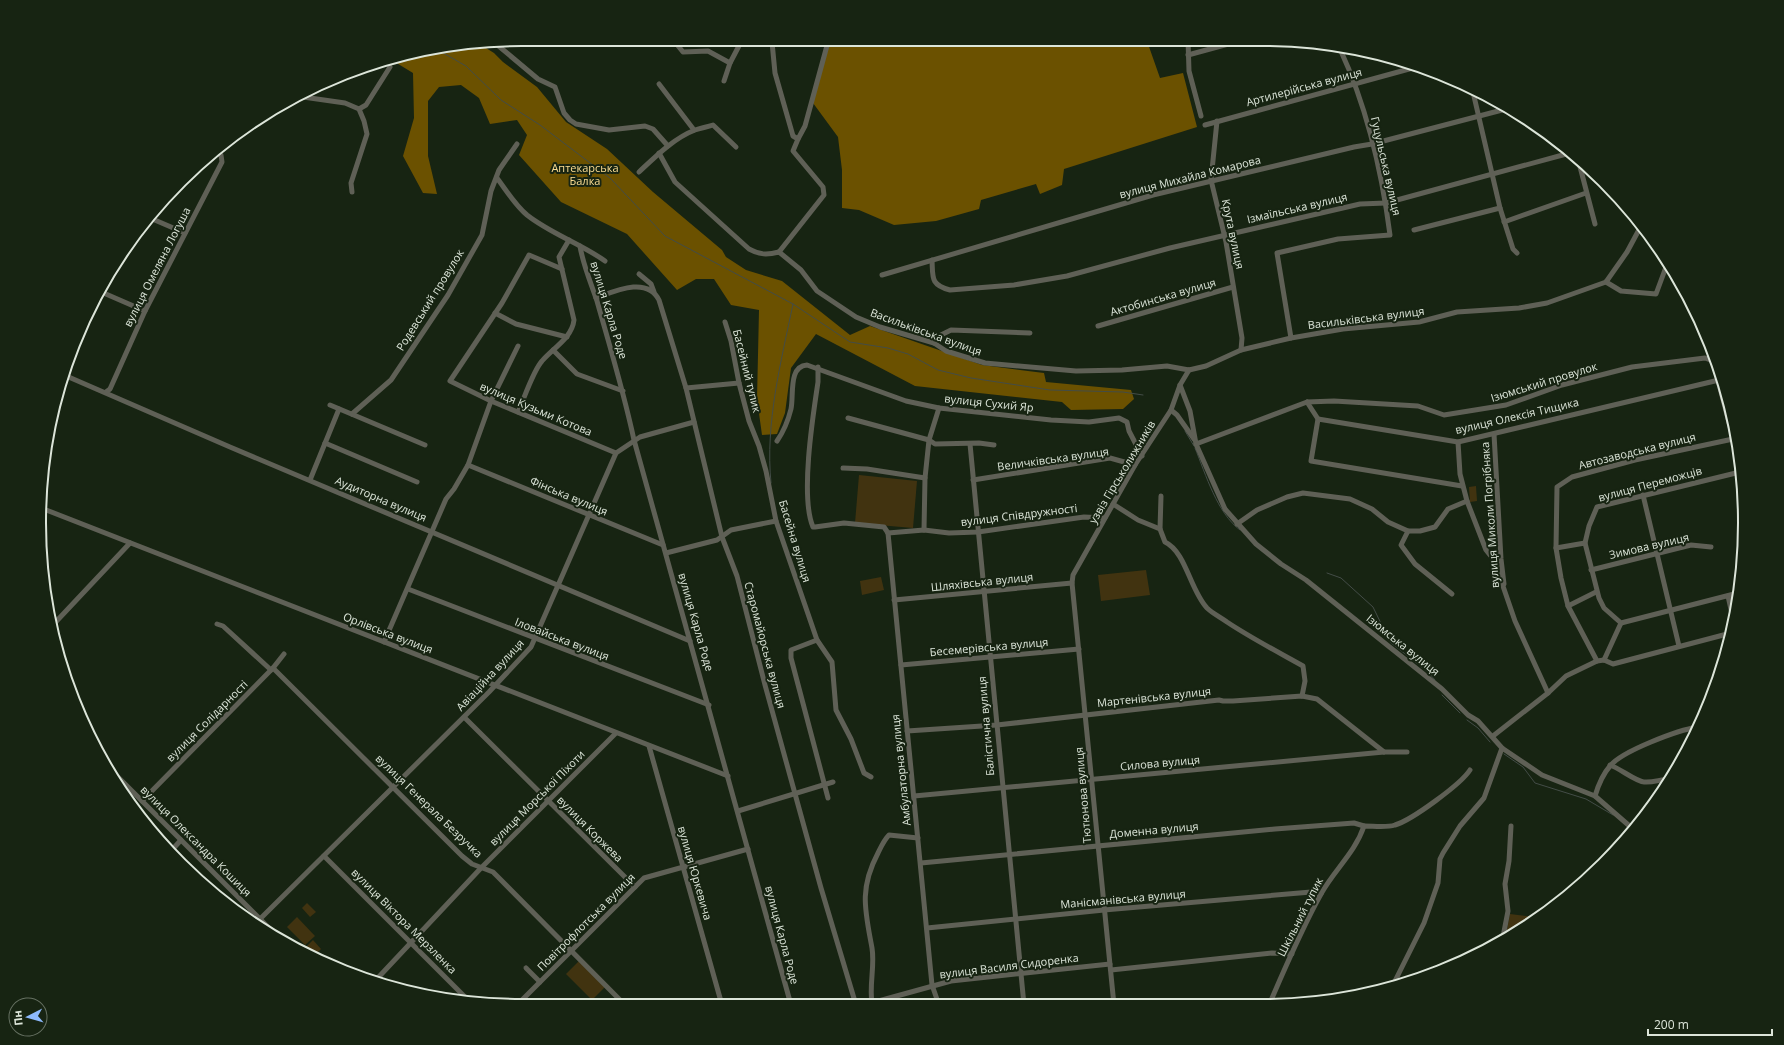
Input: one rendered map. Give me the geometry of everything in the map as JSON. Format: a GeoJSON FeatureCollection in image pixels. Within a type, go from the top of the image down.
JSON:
{"type":"FeatureCollection","features":[{"type":"Feature","properties":{"kind":"street"},"geometry":{"type":"LineString","coordinates":[[678,46],[683,52],[708,51],[730,63]]}},
{"type":"Feature","properties":{"kind":"street"},"geometry":{"type":"LineString","coordinates":[[724,81],[730,63],[739,46]]}},
{"type":"Feature","properties":{"kind":"street"},"geometry":{"type":"LineString","coordinates":[[772,46],[775,73],[793,136],[798,139]]}},
{"type":"Feature","properties":{"kind":"street"},"geometry":{"type":"LineString","coordinates":[[659,152],[675,182],[750,250],[763,254],[778,252],[824,195],[823,187],[793,150],[805,126],[827,46]]}},
{"type":"Feature","properties":{"kind":"street"},"geometry":{"type":"LineString","coordinates":[[1188,46],[1190,71],[1201,116]]}},
{"type":"Feature","properties":{"kind":"street"},"geometry":{"type":"LineString","coordinates":[[1188,55],[1221,46]]}},
{"type":"Feature","properties":{"kind":"street"},"geometry":{"type":"LineString","coordinates":[[499,47],[538,80],[555,87],[564,113],[576,124],[609,130],[645,126],[653,129],[668,146]]}},
{"type":"Feature","properties":{"kind":"street","name":"Гуцульська вулиця"},"geometry":{"type":"LineString","coordinates":[[1291,338],[1277,253],[1338,239],[1390,235],[1386,204],[1356,83],[1342,53]]}},
{"type":"Feature","properties":{"kind":"street"},"geometry":{"type":"LineString","coordinates":[[359,110],[366,105],[390,67]]}},
{"type":"Feature","properties":{"kind":"street","name":"Артилерійська вулиця"},"geometry":{"type":"LineString","coordinates":[[1205,125],[1409,69]]}},
{"type":"Feature","properties":{"kind":"street"},"geometry":{"type":"LineString","coordinates":[[659,84],[694,130]]}},
{"type":"Feature","properties":{"kind":"street"},"geometry":{"type":"LineString","coordinates":[[1474,96],[1500,208],[1513,249],[1517,253]]}},
{"type":"Feature","properties":{"kind":"street"},"geometry":{"type":"LineString","coordinates":[[307,98],[345,103],[359,110],[364,121],[367,134],[351,183],[352,192]]}},
{"type":"Feature","properties":{"kind":"street","name":"вулиця Михайла Комарова"},"geometry":{"type":"LineString","coordinates":[[882,275],[1153,195],[1211,180],[1372,144],[1501,110]]}},
{"type":"Feature","properties":{"kind":"street","name":"Крута вулиця"},"geometry":{"type":"LineString","coordinates":[[1217,121],[1211,180],[1224,235],[1242,338],[1241,350]]}},
{"type":"Feature","properties":{"kind":"street"},"geometry":{"type":"LineString","coordinates":[[640,172],[659,152],[668,146],[694,130],[713,125],[736,147]]}},
{"type":"Feature","properties":{"kind":"street","name":"Родевський провулок"},"geometry":{"type":"LineString","coordinates":[[352,414],[391,380],[448,295],[482,235],[491,191],[499,170],[517,144]]}},
{"type":"Feature","properties":{"kind":"street","name":"вулиця Омеляна Логуша"},"geometry":{"type":"LineString","coordinates":[[106,392],[110,389],[144,311],[222,162],[220,154]]}},
{"type":"Feature","properties":{"kind":"street","name":"Ізмаїльська вулиця"},"geometry":{"type":"LineString","coordinates":[[932,260],[933,279],[939,287],[950,290],[1014,285],[1066,276],[1224,235],[1360,204],[1386,204],[1565,155]]}},
{"type":"Feature","properties":{"kind":"street"},"geometry":{"type":"LineString","coordinates":[[1580,168],[1595,224]]}},
{"type":"Feature","properties":{"kind":"street"},"geometry":{"type":"LineString","coordinates":[[497,178],[526,214],[548,229],[580,246],[585,247],[605,260]]}},
{"type":"Feature","properties":{"kind":"street"},"geometry":{"type":"LineString","coordinates":[[1504,222],[1586,193]]}},
{"type":"Feature","properties":{"kind":"street"},"geometry":{"type":"LineString","coordinates":[[1414,230],[1500,208]]}},
{"type":"Feature","properties":{"kind":"street"},"geometry":{"type":"LineString","coordinates":[[154,220],[185,233]]}},
{"type":"Feature","properties":{"kind":"street"},"geometry":{"type":"LineString","coordinates":[[1639,230],[1627,252],[1606,282],[1620,291],[1656,294],[1661,276],[1665,269]]}},
{"type":"Feature","properties":{"kind":"street"},"geometry":{"type":"LineString","coordinates":[[518,412],[541,362],[567,337],[574,327],[574,320],[558,257],[569,240]]}},
{"type":"Feature","properties":{"kind":"street","name":"вулиця Карла Роде"},"geometry":{"type":"LineString","coordinates":[[580,246],[582,257],[596,298],[623,390],[634,440],[790,999]]}},
{"type":"Feature","properties":{"kind":"street","name":"Васильківська вулиця"},"geometry":{"type":"LineString","coordinates":[[778,252],[801,270],[817,291],[856,317],[880,327],[934,343],[946,351],[985,363],[1076,371],[1122,370],[1167,366],[1189,370],[1206,366],[1241,350],[1291,338],[1343,329],[1419,322],[1457,312],[1519,308],[1547,303],[1606,282]]}},
{"type":"Feature","properties":{"kind":"street"},"geometry":{"type":"LineString","coordinates":[[562,269],[554,268],[529,255],[495,313],[516,324],[567,337]]}},
{"type":"Feature","properties":{"kind":"street","name":"Старомайорська вулиця"},"geometry":{"type":"LineString","coordinates":[[639,274],[651,284],[659,300],[686,388],[722,537],[737,576],[795,793],[854,999]]}},
{"type":"Feature","properties":{"kind":"street"},"geometry":{"type":"LineString","coordinates":[[596,298],[636,286],[654,292]]}},
{"type":"Feature","properties":{"kind":"street","name":"Актобинська вулиця"},"geometry":{"type":"LineString","coordinates":[[1098,326],[1233,287]]}},
{"type":"Feature","properties":{"kind":"street"},"geometry":{"type":"LineString","coordinates":[[105,294],[144,311]]}},
{"type":"Feature","properties":{"kind":"street","name":"вулиця Кузьми Котова"},"geometry":{"type":"LineString","coordinates":[[495,313],[450,380],[491,401],[616,453]]}},
{"type":"Feature","properties":{"kind":"street","name":"Басейний тупик"},"geometry":{"type":"LineString","coordinates":[[725,322],[749,422],[759,446]]}},
{"type":"Feature","properties":{"kind":"street"},"geometry":{"type":"LineString","coordinates":[[934,343],[939,336],[951,330],[1030,333]]}},
{"type":"Feature","properties":{"kind":"street"},"geometry":{"type":"LineString","coordinates":[[384,642],[446,499],[454,489],[460,476],[468,465],[491,401],[518,346]]}},
{"type":"Feature","properties":{"kind":"street"},"geometry":{"type":"LineString","coordinates":[[553,350],[577,374],[623,390]]}},
{"type":"Feature","properties":{"kind":"street","name":"Ізюмський провулок"},"geometry":{"type":"LineString","coordinates":[[1196,443],[1307,402],[1328,400],[1418,406],[1444,415],[1506,405],[1562,385],[1632,367],[1705,358],[1709,360]]}},
{"type":"Feature","properties":{"kind":"street","name":"вулиця Сухий Яр"},"geometry":{"type":"LineString","coordinates":[[777,441],[788,417],[796,372],[804,365],[818,367],[906,401],[938,408],[1051,420],[1089,422],[1119,418],[1127,422],[1129,431],[1142,456]]}},
{"type":"Feature","properties":{"kind":"street"},"geometry":{"type":"LineString","coordinates":[[818,367],[818,382],[808,478],[810,520],[815,527],[844,523],[884,527],[888,533]]}},
{"type":"Feature","properties":{"kind":"street","name":"узвіз Гірськолижників"},"geometry":{"type":"LineString","coordinates":[[1072,583],[1073,575],[1135,465],[1171,410],[1180,385],[1189,370]]}},
{"type":"Feature","properties":{"kind":"street","name":"Аудиторна вулиця"},"geometry":{"type":"LineString","coordinates":[[69,376],[690,641]]}},
{"type":"Feature","properties":{"kind":"street","name":"вулиця Олексія Тищика"},"geometry":{"type":"LineString","coordinates":[[1318,419],[1458,442],[1716,381]]}},
{"type":"Feature","properties":{"kind":"street"},"geometry":{"type":"LineString","coordinates":[[686,388],[739,383]]}},
{"type":"Feature","properties":{"kind":"street","name":"Ізюмська вулиця"},"geometry":{"type":"LineString","coordinates":[[1180,385],[1190,411],[1196,443]]}},
{"type":"Feature","properties":{"kind":"street"},"geometry":{"type":"LineString","coordinates":[[1307,402],[1318,419],[1311,461],[1462,486]]}},
{"type":"Feature","properties":{"kind":"street"},"geometry":{"type":"LineString","coordinates":[[330,405],[425,445]]}},
{"type":"Feature","properties":{"kind":"street"},"geometry":{"type":"LineString","coordinates":[[924,530],[925,478],[929,440],[938,408]]}},
{"type":"Feature","properties":{"kind":"street"},"geometry":{"type":"LineString","coordinates":[[310,480],[339,409]]}},
{"type":"Feature","properties":{"kind":"street","name":"Ізюмська вулиця"},"geometry":{"type":"LineString","coordinates":[[1171,410],[1177,415],[1196,443],[1226,509],[1237,524],[1256,544],[1281,564],[1306,580],[1436,684],[1468,715],[1478,721],[1493,736],[1502,748],[1542,775],[1595,796],[1629,826]]}},
{"type":"Feature","properties":{"kind":"street"},"geometry":{"type":"LineString","coordinates":[[848,418],[929,440],[935,444],[947,442],[994,445]]}},
{"type":"Feature","properties":{"kind":"street","name":"Авіаційна вулиця"},"geometry":{"type":"LineString","coordinates":[[260,920],[464,717],[531,647],[616,453],[634,440],[694,422]]}},
{"type":"Feature","properties":{"kind":"street","name":"вулиця Миколи Погрібняка"},"geometry":{"type":"LineString","coordinates":[[1494,434],[1501,559],[1506,595]]}},
{"type":"Feature","properties":{"kind":"street","name":"Автозаводська вулиця"},"geometry":{"type":"LineString","coordinates":[[1597,661],[1568,606],[1556,548],[1557,487],[1572,477],[1635,460],[1731,440]]}},
{"type":"Feature","properties":{"kind":"street","name":"вулиця Миколи Погрібняка"},"geometry":{"type":"LineString","coordinates":[[1458,442],[1462,486],[1467,501],[1486,550],[1494,560],[1515,621],[1548,694]]}},
{"type":"Feature","properties":{"kind":"street"},"geometry":{"type":"LineString","coordinates":[[325,443],[417,482]]}},
{"type":"Feature","properties":{"kind":"street","name":"Балістична вулиця"},"geometry":{"type":"LineString","coordinates":[[970,444],[1023,999]]}},
{"type":"Feature","properties":{"kind":"street","name":"Басейна вулиця"},"geometry":{"type":"LineString","coordinates":[[759,446],[776,521],[817,640],[832,662],[836,710],[851,739],[864,773],[871,777]]}},
{"type":"Feature","properties":{"kind":"street","name":"Величківська вулиця"},"geometry":{"type":"LineString","coordinates":[[973,480],[1110,458],[1135,465]]}},
{"type":"Feature","properties":{"kind":"street","name":"Фінська вулиця"},"geometry":{"type":"LineString","coordinates":[[468,465],[663,545]]}},
{"type":"Feature","properties":{"kind":"street"},"geometry":{"type":"LineString","coordinates":[[843,468],[867,469],[925,478]]}},
{"type":"Feature","properties":{"kind":"street","name":"вулиця Переможців"},"geometry":{"type":"LineString","coordinates":[[1621,623],[1604,608],[1596,592],[1585,543],[1589,526],[1597,507],[1735,473]]}},
{"type":"Feature","properties":{"kind":"street"},"geometry":{"type":"LineString","coordinates":[[1237,524],[1257,510],[1303,492],[1350,499],[1372,509],[1388,522],[1408,531],[1420,531],[1435,526],[1448,509],[1467,501]]}},
{"type":"Feature","properties":{"kind":"street"},"geometry":{"type":"LineString","coordinates":[[1643,495],[1679,646]]}},
{"type":"Feature","properties":{"kind":"street"},"geometry":{"type":"LineString","coordinates":[[1161,496],[1160,529],[1166,542],[1171,545],[1178,554],[1197,596],[1208,609],[1237,629],[1304,666],[1305,681],[1302,696]]}},
{"type":"Feature","properties":{"kind":"street"},"geometry":{"type":"LineString","coordinates":[[1114,504],[1138,520],[1160,529]]}},
{"type":"Feature","properties":{"kind":"street","name":"Орлівська вулиця"},"geometry":{"type":"LineString","coordinates":[[46,510],[728,776]]}},
{"type":"Feature","properties":{"kind":"street","name":"вулиця Співдружності"},"geometry":{"type":"LineString","coordinates":[[888,533],[924,530],[949,533],[978,532],[1084,516],[1105,518]]}},
{"type":"Feature","properties":{"kind":"street"},"geometry":{"type":"LineString","coordinates":[[666,553],[717,540],[731,530],[776,521]]}},
{"type":"Feature","properties":{"kind":"street"},"geometry":{"type":"LineString","coordinates":[[1408,531],[1401,545],[1414,564],[1452,594]]}},
{"type":"Feature","properties":{"kind":"street","name":"Амбулаторна вулиця"},"geometry":{"type":"LineString","coordinates":[[888,533],[932,985],[937,999]]}},
{"type":"Feature","properties":{"kind":"street"},"geometry":{"type":"LineString","coordinates":[[56,621],[130,543]]}},
{"type":"Feature","properties":{"kind":"street"},"geometry":{"type":"LineString","coordinates":[[1556,548],[1585,543]]}},
{"type":"Feature","properties":{"kind":"street","name":"Зимова вулиця"},"geometry":{"type":"LineString","coordinates":[[1591,570],[1691,545],[1711,547]]}},
{"type":"Feature","properties":{"kind":"street","name":"Шляхівська вулиця"},"geometry":{"type":"LineString","coordinates":[[894,600],[1072,583]]}},
{"type":"Feature","properties":{"kind":"street","name":"Тютюнова вулиця"},"geometry":{"type":"LineString","coordinates":[[1072,583],[1113,999]]}},
{"type":"Feature","properties":{"kind":"street","name":"Іловайська вулиця"},"geometry":{"type":"LineString","coordinates":[[408,589],[534,639],[709,705]]}},
{"type":"Feature","properties":{"kind":"street"},"geometry":{"type":"LineString","coordinates":[[1568,606],[1596,592]]}},
{"type":"Feature","properties":{"kind":"street"},"geometry":{"type":"LineString","coordinates":[[1604,660],[1621,623],[1732,595]]}},
{"type":"Feature","properties":{"kind":"street"},"geometry":{"type":"LineString","coordinates":[[1728,596],[1730,607]]}},
{"type":"Feature","properties":{"kind":"street","name":"вулиця Генерала Безручка"},"geometry":{"type":"LineString","coordinates":[[217,624],[223,626],[272,669],[472,864],[493,872],[619,999]]}},
{"type":"Feature","properties":{"kind":"street"},"geometry":{"type":"LineString","coordinates":[[1493,736],[1548,694],[1566,676],[1597,661],[1604,660],[1612,664],[1725,635]]}},
{"type":"Feature","properties":{"kind":"street"},"geometry":{"type":"LineString","coordinates":[[817,640],[792,650],[790,653],[828,798]]}},
{"type":"Feature","properties":{"kind":"street","name":"Бесемерівська вулиця"},"geometry":{"type":"LineString","coordinates":[[901,665],[1079,649]]}},
{"type":"Feature","properties":{"kind":"street","name":"вулиця Солідарності"},"geometry":{"type":"LineString","coordinates":[[142,801],[272,669],[284,654]]}},
{"type":"Feature","properties":{"kind":"street","name":"Мартенівська вулиця"},"geometry":{"type":"LineString","coordinates":[[907,731],[996,724],[1219,700],[1222,702],[1302,696],[1317,699],[1384,752]]}},
{"type":"Feature","properties":{"kind":"street","name":"вулиця Коржева"},"geometry":{"type":"LineString","coordinates":[[464,717],[635,887]]}},
{"type":"Feature","properties":{"kind":"street"},"geometry":{"type":"LineString","coordinates":[[1595,796],[1610,765],[1625,754],[1678,732],[1691,729]]}},
{"type":"Feature","properties":{"kind":"street","name":"вулиця Морської Піхоти"},"geometry":{"type":"LineString","coordinates":[[379,977],[481,868],[549,802],[616,733]]}},
{"type":"Feature","properties":{"kind":"street","name":"вулиця Юркевича"},"geometry":{"type":"LineString","coordinates":[[649,746],[720,999]]}},
{"type":"Feature","properties":{"kind":"street"},"geometry":{"type":"LineString","coordinates":[[1396,980],[1424,923],[1438,883],[1440,859],[1460,826],[1484,798],[1502,748]]}},
{"type":"Feature","properties":{"kind":"street","name":"Силова вулиця"},"geometry":{"type":"LineString","coordinates":[[914,796],[1384,752],[1407,752]]}},
{"type":"Feature","properties":{"kind":"street"},"geometry":{"type":"LineString","coordinates":[[1610,765],[1623,770],[1639,781],[1645,782],[1662,780]]}},
{"type":"Feature","properties":{"kind":"street"},"geometry":{"type":"LineString","coordinates":[[1364,826],[1391,826],[1410,818],[1444,796],[1470,770]]}},
{"type":"Feature","properties":{"kind":"street","name":"вулиця Олександра Кошиця"},"geometry":{"type":"LineString","coordinates":[[123,782],[260,920]]}},
{"type":"Feature","properties":{"kind":"street"},"geometry":{"type":"LineString","coordinates":[[738,811],[834,782]]}},
{"type":"Feature","properties":{"kind":"street","name":"Доменна вулиця"},"geometry":{"type":"LineString","coordinates":[[921,863],[1298,827],[1354,823],[1364,826]]}},
{"type":"Feature","properties":{"kind":"street","name":"Шкільний тупик"},"geometry":{"type":"LineString","coordinates":[[1272,999],[1321,894],[1360,839],[1364,826]]}},
{"type":"Feature","properties":{"kind":"street"},"geometry":{"type":"LineString","coordinates":[[1504,933],[1508,911],[1505,884],[1509,861],[1511,826]]}},
{"type":"Feature","properties":{"kind":"street"},"geometry":{"type":"LineString","coordinates":[[869,999],[872,948],[869,940],[865,892],[867,877],[889,835],[918,838]]}},
{"type":"Feature","properties":{"kind":"street"},"geometry":{"type":"LineString","coordinates":[[174,847],[181,840]]}},
{"type":"Feature","properties":{"kind":"street","name":"Повітрофлотська вулиця"},"geometry":{"type":"LineString","coordinates":[[523,999],[644,878],[748,849]]}},
{"type":"Feature","properties":{"kind":"street","name":"вулиця Віктора Мерзленка"},"geometry":{"type":"LineString","coordinates":[[324,856],[463,995]]}},
{"type":"Feature","properties":{"kind":"street","name":"Манісманівська вулиця"},"geometry":{"type":"LineString","coordinates":[[927,928],[1104,910],[1312,892],[1321,894]]}},
{"type":"Feature","properties":{"kind":"street"},"geometry":{"type":"LineString","coordinates":[[1110,970],[1272,953],[1292,954]]}},
{"type":"Feature","properties":{"kind":"street","name":"вулиця Василя Сидоренка"},"geometry":{"type":"LineString","coordinates":[[885,999],[932,985],[969,978],[1110,964]]}},
{"type":"Feature","properties":{"kind":"street"},"geometry":{"type":"LineString","coordinates":[[526,968],[540,982]]}},
{"type":"Feature","properties":{"kind":"shaded area"},"geometry":{"type":"Polygon","coordinates":[[[859,475],[917,481],[913,528],[855,523],[859,475]]]}},
{"type":"Feature","properties":{"kind":"shaded area"},"geometry":{"type":"Polygon","coordinates":[[[1476,486],[1477,501],[1470,502],[1469,487],[1476,486]]]}},
{"type":"Feature","properties":{"kind":"shaded area"},"geometry":{"type":"Polygon","coordinates":[[[1146,570],[1150,595],[1101,601],[1098,575],[1146,570]]]}},
{"type":"Feature","properties":{"kind":"shaded area"},"geometry":{"type":"Polygon","coordinates":[[[881,577],[884,590],[862,595],[860,581],[881,577]]]}},
{"type":"Feature","properties":{"kind":"shaded area"},"geometry":{"type":"Polygon","coordinates":[[[307,903],[316,912],[310,917],[302,908],[307,903]]]}},
{"type":"Feature","properties":{"kind":"shaded area"},"geometry":{"type":"Polygon","coordinates":[[[1510,914],[1530,916],[1526,919],[1507,931],[1510,914]]]}},
{"type":"Feature","properties":{"kind":"shaded area"},"geometry":{"type":"Polygon","coordinates":[[[297,917],[315,936],[305,945],[287,927],[297,917]]]}},
{"type":"Feature","properties":{"kind":"shaded area"},"geometry":{"type":"Polygon","coordinates":[[[313,940],[321,949],[317,953],[306,947],[313,940]]]}},
{"type":"Feature","properties":{"kind":"shaded area"},"geometry":{"type":"Polygon","coordinates":[[[579,961],[605,987],[593,999],[591,999],[566,974],[579,961]]]}},
{"type":"Feature","properties":{"kind":"green space"},"geometry":{"type":"Polygon","coordinates":[[[829,46],[1149,46],[1160,78],[1183,73],[1197,127],[1064,169],[1062,185],[1040,194],[1036,184],[981,200],[979,209],[936,221],[894,225],[859,210],[842,208],[842,170],[838,137],[813,103],[829,46]]]}},
{"type":"Feature","properties":{"kind":"green space","name":"Аптекарська Балка"},"geometry":{"type":"Polygon","coordinates":[[[485,48],[537,87],[566,122],[607,149],[653,192],[722,250],[726,257],[746,270],[782,281],[850,335],[870,326],[982,365],[1044,373],[1046,382],[1131,390],[1134,399],[1123,409],[1071,410],[1062,402],[915,386],[816,334],[791,368],[785,413],[777,434],[762,435],[757,399],[759,310],[731,305],[714,279],[696,279],[677,290],[627,234],[561,202],[519,155],[527,135],[517,120],[490,124],[479,98],[461,85],[439,87],[428,101],[428,156],[437,194],[423,193],[403,156],[414,118],[413,73],[396,63],[430,55],[485,48]]]}},
{"type":"Feature","properties":{"kind":"waterway"},"geometry":{"type":"LineString","coordinates":[[443,53],[466,66],[501,100],[540,125],[610,178],[665,236],[793,304],[850,342],[888,348],[908,354],[938,370],[971,378],[1050,390],[1123,392],[1143,395]]}},
{"type":"Feature","properties":{"kind":"waterway"},"geometry":{"type":"LineString","coordinates":[[771,483],[770,438],[772,415],[779,370],[793,304]]}},
{"type":"Feature","properties":{"kind":"waterway"},"geometry":{"type":"LineString","coordinates":[[1185,431],[1194,446]]}},
{"type":"Feature","properties":{"kind":"waterway"},"geometry":{"type":"LineString","coordinates":[[1195,448],[1219,504],[1232,523],[1240,530]]}},
{"type":"Feature","properties":{"kind":"waterway"},"geometry":{"type":"LineString","coordinates":[[1327,573],[1341,578],[1373,607],[1390,642],[1428,672],[1435,680]]}},
{"type":"Feature","properties":{"kind":"waterway"},"geometry":{"type":"LineString","coordinates":[[1442,695],[1460,713]]}},
{"type":"Feature","properties":{"kind":"waterway"},"geometry":{"type":"LineString","coordinates":[[1467,720],[1478,728],[1490,742]]}},
{"type":"Feature","properties":{"kind":"waterway"},"geometry":{"type":"LineString","coordinates":[[1504,754],[1523,767],[1535,783],[1586,799],[1613,815]]}}]}
